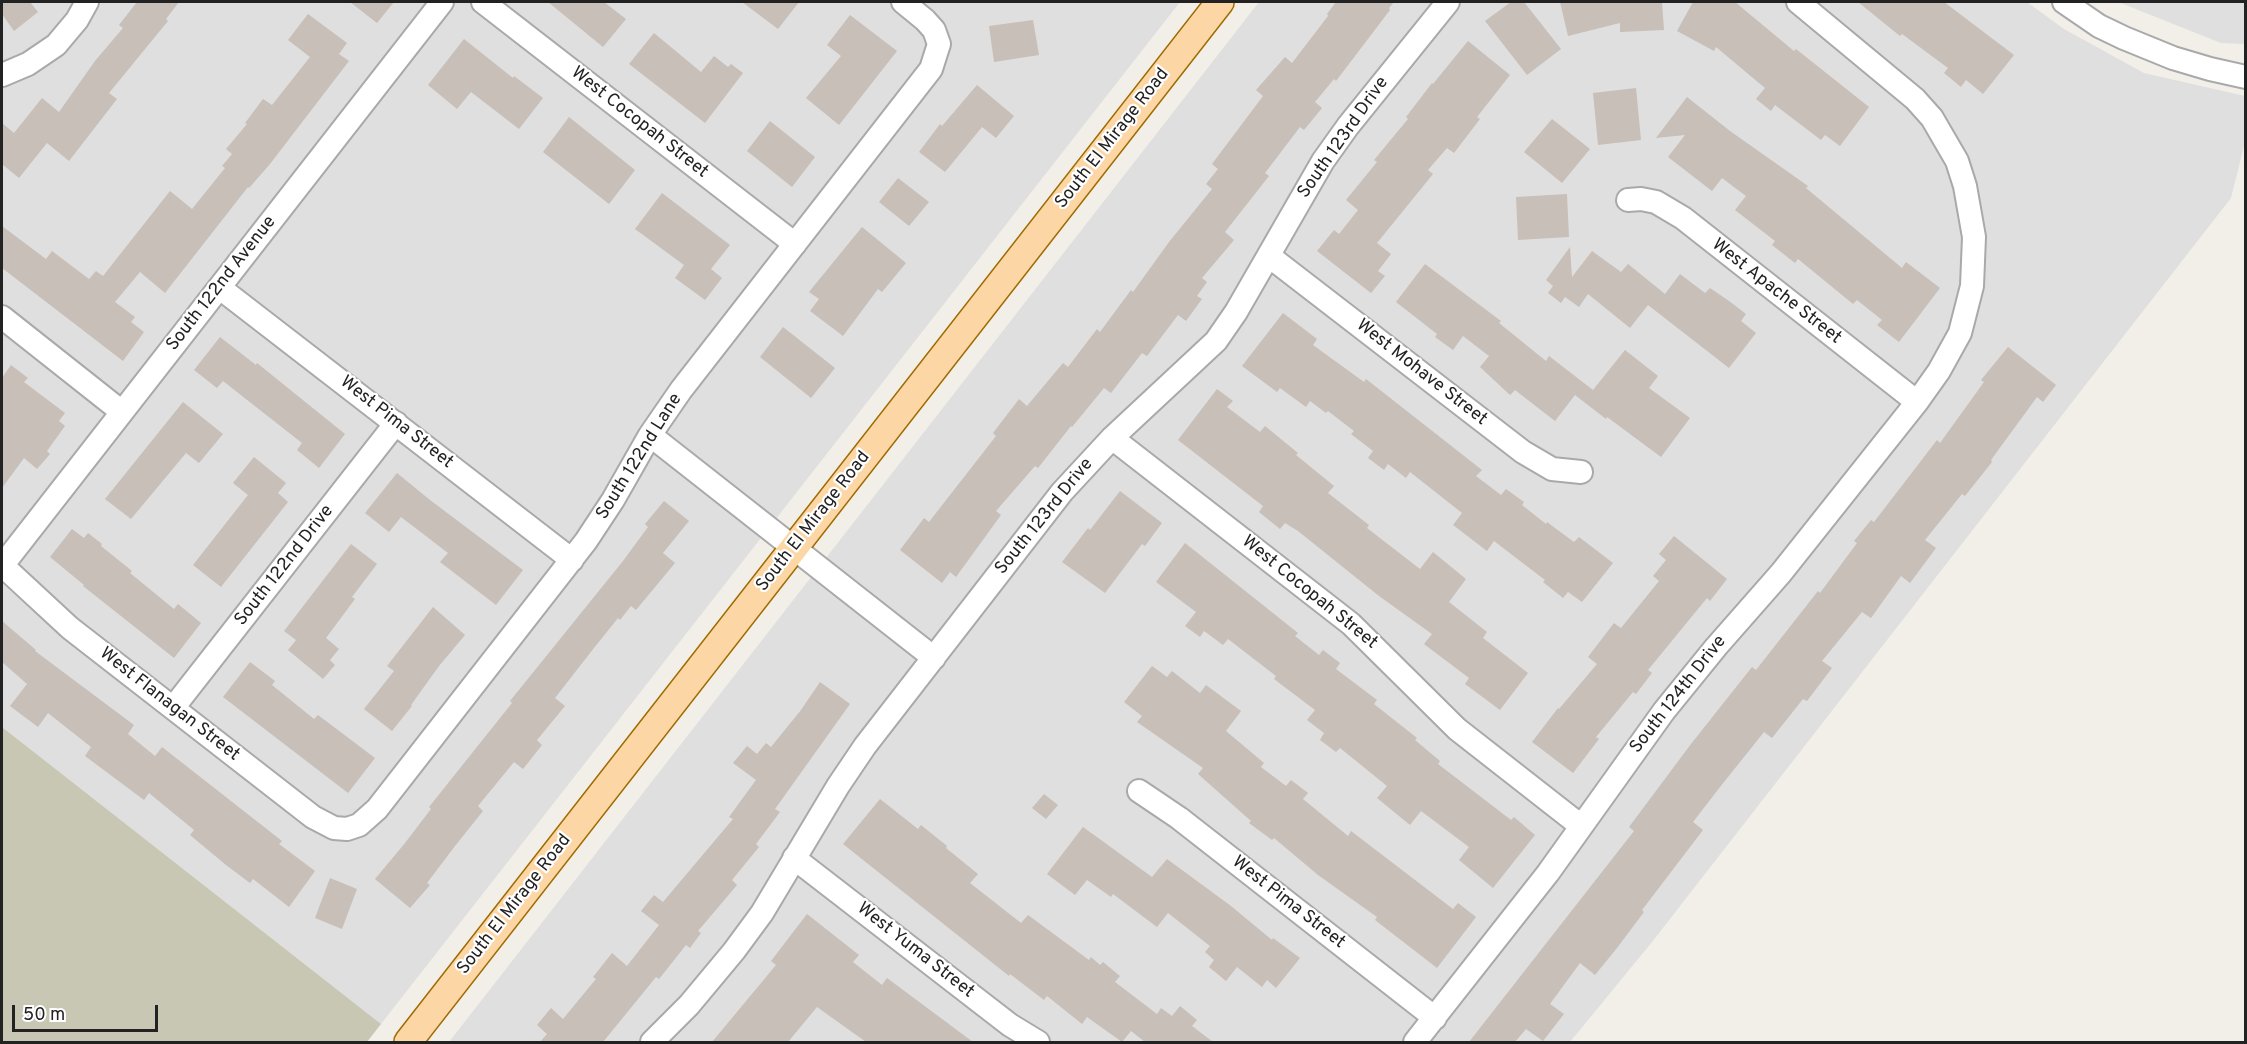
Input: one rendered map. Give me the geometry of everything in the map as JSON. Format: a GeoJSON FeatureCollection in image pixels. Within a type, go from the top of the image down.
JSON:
{"type":"FeatureCollection","features":[{"type":"Feature","properties":{"kind":"main road","name":"South El Mirage Road"},"geometry":{"type":"LineString","coordinates":[[408,1042],[1220,2]]}},
{"type":"Feature","properties":{"kind":"street"},"geometry":{"type":"LineString","coordinates":[[2,75],[28,64],[56,45],[77,20],[87,2]]}},
{"type":"Feature","properties":{"kind":"street","name":"South 122nd Avenue"},"geometry":{"type":"LineString","coordinates":[[2,566],[442,2]]}},
{"type":"Feature","properties":{"kind":"street","name":"West Cocopah Street"},"geometry":{"type":"LineString","coordinates":[[483,2],[795,244]]}},
{"type":"Feature","properties":{"kind":"street","name":"South 122nd Lane"},"geometry":{"type":"LineString","coordinates":[[347,829],[359,825],[377,808],[572,560],[605,514],[650,435],[681,390],[924,81],[937,56],[939,44],[930,25],[903,2]]}},
{"type":"Feature","properties":{"kind":"street","name":"South 123rd Drive"},"geometry":{"type":"LineString","coordinates":[[652,1042],[689,1005],[734,951],[762,913],[865,746],[1062,492],[1112,438],[1216,341],[1236,312],[1323,161],[1362,108],[1448,2]]}},
{"type":"Feature","properties":{"kind":"street","name":"South 124th Drive"},"geometry":{"type":"LineString","coordinates":[[1415,1042],[1548,873],[1664,711],[1781,573],[1917,402],[1960,333],[1967,310],[1974,262],[1974,237],[1971,212],[1957,161],[1932,118],[1915,99],[1823,9],[1798,2]]}},
{"type":"Feature","properties":{"kind":"street"},"geometry":{"type":"LineString","coordinates":[[2064,2],[2099,26],[2133,42],[2173,58],[2210,69],[2246,76]]}},
{"type":"Feature","properties":{"kind":"street","name":"West Apache Street"},"geometry":{"type":"LineString","coordinates":[[1628,200],[1656,202],[1683,218],[1917,402]]}},
{"type":"Feature","properties":{"kind":"street","name":"West Mohave Street"},"geometry":{"type":"LineString","coordinates":[[1269,256],[1523,452],[1552,469],[1581,472]]}},
{"type":"Feature","properties":{"kind":"street","name":"West Pima Street"},"geometry":{"type":"LineString","coordinates":[[220,288],[572,560]]}},
{"type":"Feature","properties":{"kind":"street"},"geometry":{"type":"LineString","coordinates":[[2,317],[122,412]]}},
{"type":"Feature","properties":{"kind":"street","name":"South 122nd Drive"},"geometry":{"type":"LineString","coordinates":[[173,708],[396,423]]}},
{"type":"Feature","properties":{"kind":"street"},"geometry":{"type":"LineString","coordinates":[[650,435],[934,658]]}},
{"type":"Feature","properties":{"kind":"street","name":"West Cocopah Street"},"geometry":{"type":"LineString","coordinates":[[1112,438],[1351,624],[1457,729],[1581,826]]}},
{"type":"Feature","properties":{"kind":"street","name":"West Flanagan Street"},"geometry":{"type":"LineString","coordinates":[[2,566],[58,618],[323,824],[347,829]]}},
{"type":"Feature","properties":{"kind":"street","name":"West Pima Street"},"geometry":{"type":"LineString","coordinates":[[1138,792],[1179,818],[1435,1018]]}},
{"type":"Feature","properties":{"kind":"street","name":"West Yuma Street"},"geometry":{"type":"LineString","coordinates":[[794,858],[1010,1025],[1038,1042]]}},
{"type":"Feature","properties":{"kind":"shaded area"},"geometry":{"type":"Polygon","coordinates":[[[2,2],[1180,2],[381,1024],[2,727],[2,2]]]}},
{"type":"Feature","properties":{"kind":"shaded area"},"geometry":{"type":"Polygon","coordinates":[[[1259,2],[2027,2],[2064,29],[2144,73],[2245,96],[2245,142],[2231,198],[1652,942],[1570,1042],[449,1042],[1259,2]]]}},
{"type":"Feature","properties":{"kind":"shaded area"},"geometry":{"type":"Polygon","coordinates":[[[2118,2],[2245,2],[2245,44],[2221,43],[2118,2]]]}},
{"type":"Feature","properties":{"kind":"shaded area"},"geometry":{"type":"Polygon","coordinates":[[[2,727],[381,1024],[367,1042],[2,1042],[2,727]]]}},
{"type":"Feature","properties":{"kind":"building"},"geometry":{"type":"Polygon","coordinates":[[[2,2],[30,2],[38,12],[14,31],[2,14],[2,2]]]}},
{"type":"Feature","properties":{"kind":"building"},"geometry":{"type":"Polygon","coordinates":[[[137,2],[179,2],[166,19],[168,21],[109,93],[117,99],[69,161],[47,143],[19,178],[2,164],[2,123],[14,133],[42,98],[59,112],[95,61],[123,28],[119,25],[137,2]]]}},
{"type":"Feature","properties":{"kind":"building"},"geometry":{"type":"Polygon","coordinates":[[[350,2],[394,2],[377,23],[350,2]]]}},
{"type":"Feature","properties":{"kind":"building"},"geometry":{"type":"Polygon","coordinates":[[[548,2],[604,2],[626,19],[603,47],[548,2]]]}},
{"type":"Feature","properties":{"kind":"building"},"geometry":{"type":"Polygon","coordinates":[[[742,2],[799,2],[778,29],[742,2]]]}},
{"type":"Feature","properties":{"kind":"building"},"geometry":{"type":"Polygon","coordinates":[[[1336,2],[1394,2],[1336,81],[1334,79],[1315,102],[1322,108],[1304,130],[1300,127],[1265,173],[1269,176],[1225,232],[1234,240],[1202,278],[1207,282],[1197,296],[1202,299],[1186,321],[1178,315],[1147,356],[1142,353],[1111,393],[1104,388],[1038,468],[1035,466],[996,511],[1001,515],[956,577],[950,572],[942,583],[900,550],[924,518],[929,522],[996,436],[993,433],[1019,399],[1027,406],[1063,363],[1068,367],[1097,329],[1100,332],[1131,290],[1133,292],[1169,242],[1212,189],[1206,184],[1218,169],[1212,164],[1263,96],[1256,90],[1285,57],[1292,63],[1336,2]]]}},
{"type":"Feature","properties":{"kind":"building"},"geometry":{"type":"Polygon","coordinates":[[[1511,2],[1524,2],[1561,49],[1527,75],[1485,21],[1511,2]]]}},
{"type":"Feature","properties":{"kind":"building"},"geometry":{"type":"Polygon","coordinates":[[[1560,2],[1662,2],[1664,30],[1620,32],[1620,23],[1568,36],[1560,2]]]}},
{"type":"Feature","properties":{"kind":"building"},"geometry":{"type":"Polygon","coordinates":[[[1693,2],[1735,2],[1794,51],[1796,49],[1869,107],[1840,146],[1825,135],[1821,140],[1775,105],[1771,111],[1756,99],[1765,88],[1716,47],[1714,51],[1677,31],[1693,2]]]}},
{"type":"Feature","properties":{"kind":"building"},"geometry":{"type":"Polygon","coordinates":[[[1858,2],[1944,2],[2014,55],[1983,94],[1966,80],[1961,87],[1944,73],[1948,68],[1902,34],[1900,36],[1858,2]]]}},
{"type":"Feature","properties":{"kind":"building"},"geometry":{"type":"Polygon","coordinates":[[[308,14],[347,43],[339,54],[349,61],[270,164],[248,187],[165,293],[140,272],[115,302],[135,317],[131,322],[144,332],[123,361],[2,268],[2,226],[46,259],[52,251],[89,279],[96,271],[103,276],[170,191],[192,209],[225,168],[222,166],[232,154],[226,149],[247,124],[245,123],[263,99],[272,105],[310,57],[288,40],[308,14]]]}},
{"type":"Feature","properties":{"kind":"building"},"geometry":{"type":"Polygon","coordinates":[[[850,15],[897,51],[839,125],[806,98],[841,56],[827,45],[850,15]]]}},
{"type":"Feature","properties":{"kind":"building"},"geometry":{"type":"Polygon","coordinates":[[[1033,20],[1039,55],[994,62],[989,26],[1033,20]]]}},
{"type":"Feature","properties":{"kind":"building"},"geometry":{"type":"Polygon","coordinates":[[[654,33],[701,72],[714,56],[728,67],[731,64],[743,73],[705,123],[629,64],[654,33]]]}},
{"type":"Feature","properties":{"kind":"building"},"geometry":{"type":"Polygon","coordinates":[[[464,39],[513,78],[514,76],[543,98],[519,129],[471,92],[457,109],[428,85],[464,39]]]}},
{"type":"Feature","properties":{"kind":"building"},"geometry":{"type":"Polygon","coordinates":[[[1468,41],[1510,75],[1477,117],[1480,119],[1454,153],[1447,148],[1428,170],[1433,174],[1377,243],[1391,254],[1378,271],[1385,276],[1371,293],[1317,251],[1334,230],[1339,234],[1358,210],[1346,200],[1377,162],[1374,160],[1408,119],[1406,117],[1432,83],[1468,41]]]}},
{"type":"Feature","properties":{"kind":"building"},"geometry":{"type":"Polygon","coordinates":[[[977,85],[1014,116],[996,138],[982,127],[945,172],[919,152],[940,124],[942,126],[977,85]]]}},
{"type":"Feature","properties":{"kind":"building"},"geometry":{"type":"Polygon","coordinates":[[[1636,88],[1641,140],[1598,145],[1593,93],[1636,88]]]}},
{"type":"Feature","properties":{"kind":"building"},"geometry":{"type":"Polygon","coordinates":[[[1687,97],[1730,131],[1808,186],[1806,188],[1902,268],[1906,262],[1940,288],[1899,342],[1877,325],[1882,320],[1857,300],[1853,304],[1798,259],[1795,263],[1772,245],[1775,241],[1735,210],[1746,196],[1722,178],[1712,191],[1668,157],[1685,135],[1656,138],[1687,97]]]}},
{"type":"Feature","properties":{"kind":"building"},"geometry":{"type":"Polygon","coordinates":[[[569,117],[635,170],[609,204],[543,152],[569,117]]]}},
{"type":"Feature","properties":{"kind":"building"},"geometry":{"type":"Polygon","coordinates":[[[1552,119],[1590,149],[1562,183],[1524,152],[1552,119]]]}},
{"type":"Feature","properties":{"kind":"building"},"geometry":{"type":"Polygon","coordinates":[[[770,121],[815,157],[792,187],[747,151],[770,121]]]}},
{"type":"Feature","properties":{"kind":"building"},"geometry":{"type":"Polygon","coordinates":[[[898,178],[929,202],[909,226],[879,202],[898,178]]]}},
{"type":"Feature","properties":{"kind":"building"},"geometry":{"type":"Polygon","coordinates":[[[662,193],[730,245],[711,269],[722,278],[705,300],[675,278],[684,265],[635,229],[662,193]]]}},
{"type":"Feature","properties":{"kind":"building"},"geometry":{"type":"Polygon","coordinates":[[[1567,194],[1569,237],[1518,240],[1516,197],[1567,194]]]}},
{"type":"Feature","properties":{"kind":"building"},"geometry":{"type":"Polygon","coordinates":[[[862,227],[906,263],[882,292],[878,289],[843,336],[810,311],[819,299],[809,292],[862,227]]]}},
{"type":"Feature","properties":{"kind":"building"},"geometry":{"type":"Polygon","coordinates":[[[1570,247],[1572,277],[1592,251],[1621,272],[1628,264],[1665,294],[1680,274],[1705,293],[1710,288],[1746,314],[1741,321],[1756,333],[1729,368],[1648,305],[1630,328],[1588,294],[1579,307],[1565,297],[1561,303],[1548,293],[1553,286],[1546,280],[1570,247]]]}},
{"type":"Feature","properties":{"kind":"building"},"geometry":{"type":"Polygon","coordinates":[[[1425,264],[1501,321],[1499,323],[1546,361],[1549,356],[1593,390],[1625,350],[1658,376],[1649,388],[1690,418],[1661,457],[1575,395],[1555,421],[1515,390],[1510,395],[1480,367],[1489,356],[1463,336],[1453,350],[1435,337],[1437,334],[1396,302],[1425,264]]]}},
{"type":"Feature","properties":{"kind":"building"},"geometry":{"type":"Polygon","coordinates":[[[1283,313],[1317,339],[1313,345],[1364,382],[1366,379],[1482,470],[1476,476],[1501,495],[1506,489],[1524,502],[1522,505],[1546,524],[1547,522],[1574,542],[1579,537],[1613,563],[1582,602],[1568,592],[1563,598],[1543,582],[1545,580],[1494,541],[1487,551],[1453,525],[1462,513],[1410,472],[1406,478],[1388,464],[1384,470],[1368,458],[1373,451],[1351,434],[1354,431],[1328,411],[1326,413],[1310,401],[1306,407],[1280,388],[1277,392],[1242,366],[1283,313]]]}},
{"type":"Feature","properties":{"kind":"building"},"geometry":{"type":"Polygon","coordinates":[[[783,327],[835,368],[811,398],[760,357],[783,327]]]}},
{"type":"Feature","properties":{"kind":"building"},"geometry":{"type":"Polygon","coordinates":[[[220,337],[256,365],[257,363],[345,434],[319,468],[297,450],[302,443],[223,381],[217,388],[194,370],[220,337]]]}},
{"type":"Feature","properties":{"kind":"building"},"geometry":{"type":"Polygon","coordinates":[[[2008,347],[2056,385],[2043,402],[2037,397],[1991,460],[1992,462],[1965,496],[1962,494],[1925,540],[1936,548],[1910,583],[1901,576],[1871,618],[1862,612],[1822,661],[1832,668],[1807,701],[1803,699],[1772,738],[1764,732],[1693,822],[1703,830],[1642,910],[1644,912],[1617,948],[1595,975],[1580,963],[1550,1004],[1564,1014],[1543,1041],[1526,1029],[1515,1042],[1469,1042],[1634,831],[1629,827],[1691,744],[1752,667],[1756,670],[1818,591],[1820,593],[1857,543],[1854,541],[1871,520],[1874,522],[1937,440],[1940,443],[1984,382],[1981,380],[2008,347]]]}},
{"type":"Feature","properties":{"kind":"building"},"geometry":{"type":"Polygon","coordinates":[[[11,365],[28,378],[24,382],[65,413],[59,421],[65,426],[47,451],[50,454],[37,469],[24,458],[2,488],[2,378],[11,365]]]}},
{"type":"Feature","properties":{"kind":"building"},"geometry":{"type":"Polygon","coordinates":[[[1217,389],[1233,401],[1227,407],[1260,432],[1265,426],[1298,453],[1296,455],[1334,486],[1328,493],[1369,525],[1367,528],[1420,569],[1433,552],[1466,579],[1449,602],[1487,632],[1483,638],[1528,673],[1500,710],[1465,684],[1469,678],[1424,644],[1432,634],[1379,596],[1298,531],[1285,523],[1280,529],[1259,512],[1263,506],[1178,440],[1217,389]]]}},
{"type":"Feature","properties":{"kind":"building"},"geometry":{"type":"Polygon","coordinates":[[[183,402],[223,434],[199,463],[186,453],[131,519],[105,499],[183,402]]]}},
{"type":"Feature","properties":{"kind":"building"},"geometry":{"type":"Polygon","coordinates":[[[254,457],[286,483],[278,493],[288,502],[221,587],[193,565],[248,495],[233,483],[254,457]]]}},
{"type":"Feature","properties":{"kind":"building"},"geometry":{"type":"Polygon","coordinates":[[[397,473],[523,570],[496,605],[440,562],[448,553],[401,517],[389,532],[365,513],[397,473]]]}},
{"type":"Feature","properties":{"kind":"building"},"geometry":{"type":"Polygon","coordinates":[[[1120,491],[1162,523],[1145,546],[1142,544],[1105,593],[1062,562],[1120,491]]]}},
{"type":"Feature","properties":{"kind":"building"},"geometry":{"type":"Polygon","coordinates":[[[664,501],[689,521],[663,553],[675,563],[636,610],[631,606],[620,620],[618,618],[555,698],[565,706],[537,740],[542,745],[523,769],[514,762],[478,806],[483,811],[427,883],[430,885],[410,908],[375,879],[512,703],[510,701],[623,561],[648,527],[645,524],[664,501]]]}},
{"type":"Feature","properties":{"kind":"building"},"geometry":{"type":"Polygon","coordinates":[[[72,529],[84,538],[88,533],[132,571],[130,573],[174,609],[178,604],[201,623],[174,658],[50,557],[72,529]]]}},
{"type":"Feature","properties":{"kind":"building"},"geometry":{"type":"Polygon","coordinates":[[[1674,536],[1727,579],[1710,601],[1707,598],[1648,670],[1652,673],[1596,737],[1599,739],[1573,773],[1532,742],[1597,664],[1588,657],[1614,623],[1621,628],[1659,581],[1653,576],[1666,560],[1659,554],[1674,536]]]}},
{"type":"Feature","properties":{"kind":"building"},"geometry":{"type":"Polygon","coordinates":[[[1185,543],[1298,633],[1295,636],[1319,655],[1323,650],[1340,663],[1336,669],[1377,700],[1374,704],[1417,738],[1415,740],[1440,761],[1438,764],[1511,820],[1514,817],[1535,835],[1493,888],[1459,860],[1469,847],[1421,811],[1410,825],[1377,798],[1387,786],[1340,748],[1336,752],[1320,740],[1324,733],[1307,720],[1315,710],[1274,679],[1276,676],[1228,639],[1223,645],[1204,631],[1200,637],[1185,626],[1196,612],[1156,582],[1185,543]]]}},
{"type":"Feature","properties":{"kind":"building"},"geometry":{"type":"Polygon","coordinates":[[[351,544],[377,564],[352,597],[355,599],[326,638],[339,649],[330,660],[335,665],[323,679],[288,650],[296,640],[284,631],[351,544]]]}},
{"type":"Feature","properties":{"kind":"building"},"geometry":{"type":"Polygon","coordinates":[[[433,607],[465,635],[439,666],[392,731],[364,709],[394,671],[387,666],[433,607]]]}},
{"type":"Feature","properties":{"kind":"building"},"geometry":{"type":"Polygon","coordinates":[[[2,621],[35,651],[134,725],[128,734],[155,756],[162,747],[282,841],[279,844],[315,871],[289,907],[253,879],[250,883],[226,865],[190,835],[194,830],[149,793],[144,800],[85,756],[91,747],[48,713],[38,727],[10,706],[27,684],[2,662],[2,621]]]}},
{"type":"Feature","properties":{"kind":"building"},"geometry":{"type":"Polygon","coordinates":[[[250,662],[275,681],[272,685],[314,719],[318,715],[375,758],[348,793],[223,697],[250,662]]]}},
{"type":"Feature","properties":{"kind":"building"},"geometry":{"type":"Polygon","coordinates":[[[1152,666],[1167,677],[1172,671],[1200,693],[1206,685],[1241,711],[1226,731],[1264,763],[1261,767],[1286,786],[1291,780],[1308,793],[1303,799],[1348,836],[1351,831],[1453,909],[1458,903],[1476,917],[1437,968],[1375,920],[1377,917],[1318,875],[1274,838],[1272,840],[1249,823],[1251,821],[1198,774],[1203,768],[1137,722],[1142,716],[1124,702],[1152,666]]]}},
{"type":"Feature","properties":{"kind":"building"},"geometry":{"type":"Polygon","coordinates":[[[820,682],[850,704],[775,809],[780,812],[756,844],[759,847],[732,880],[737,885],[698,931],[701,933],[690,948],[686,945],[659,979],[656,977],[603,1042],[540,1042],[547,1034],[537,1025],[551,1008],[563,1019],[596,979],[593,977],[612,953],[627,966],[659,925],[641,911],[654,895],[663,902],[733,819],[729,817],[756,780],[733,763],[747,746],[757,754],[766,743],[771,747],[820,682]]]}},
{"type":"Feature","properties":{"kind":"building"},"geometry":{"type":"Polygon","coordinates":[[[1044,794],[1058,805],[1046,819],[1032,808],[1044,794]]]}},
{"type":"Feature","properties":{"kind":"building"},"geometry":{"type":"Polygon","coordinates":[[[880,799],[918,829],[921,825],[947,846],[946,848],[978,874],[970,883],[1021,923],[1028,915],[1089,960],[1091,957],[1100,965],[1103,962],[1120,976],[1115,982],[1157,1014],[1161,1008],[1172,1016],[1180,1006],[1197,1020],[1192,1026],[1213,1042],[1145,1042],[1131,1031],[1122,1042],[1087,1017],[1082,1024],[1047,996],[1044,1000],[1010,974],[1009,976],[843,844],[880,799]]]}},
{"type":"Feature","properties":{"kind":"building"},"geometry":{"type":"Polygon","coordinates":[[[1083,827],[1152,877],[1167,859],[1231,906],[1272,940],[1273,938],[1300,958],[1276,988],[1267,980],[1262,987],[1237,967],[1226,981],[1209,967],[1214,960],[1205,952],[1210,946],[1168,913],[1157,927],[1113,894],[1111,897],[1087,880],[1075,895],[1047,874],[1083,827]]]}},
{"type":"Feature","properties":{"kind":"building"},"geometry":{"type":"Polygon","coordinates":[[[330,878],[357,889],[342,929],[315,918],[330,878]]]}},
{"type":"Feature","properties":{"kind":"building"},"geometry":{"type":"Polygon","coordinates":[[[807,914],[859,955],[853,962],[882,985],[887,978],[973,1042],[866,1042],[817,1007],[788,1042],[712,1042],[776,965],[771,961],[807,914]]]}}]}
